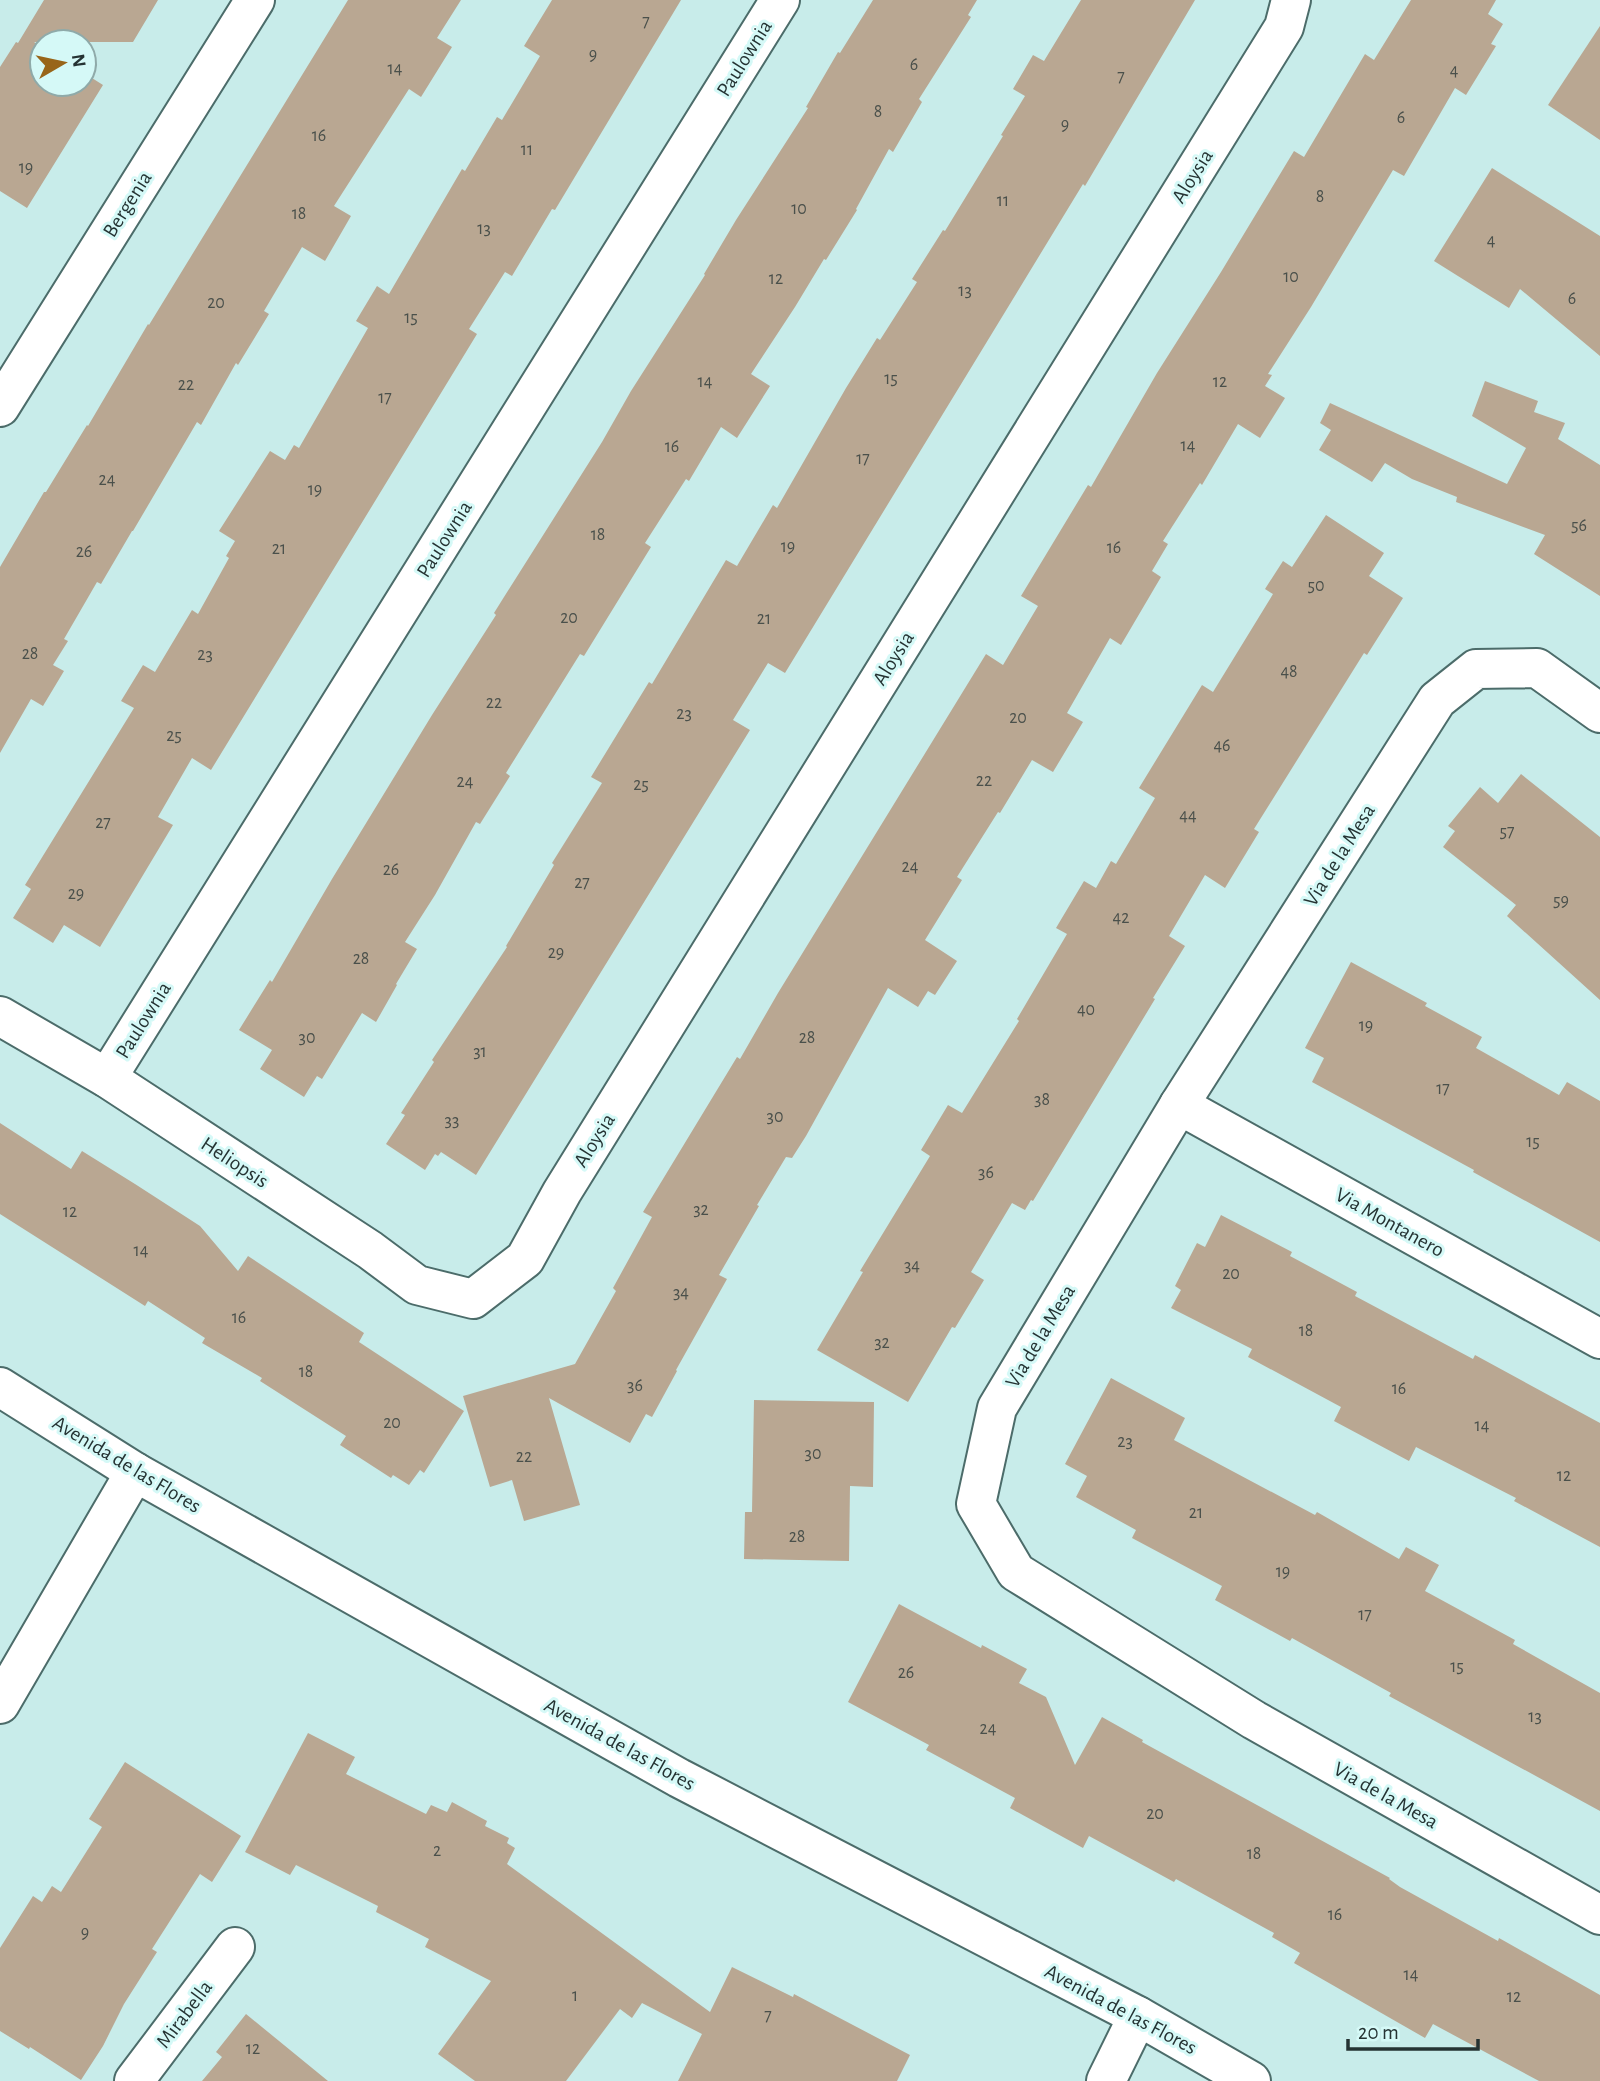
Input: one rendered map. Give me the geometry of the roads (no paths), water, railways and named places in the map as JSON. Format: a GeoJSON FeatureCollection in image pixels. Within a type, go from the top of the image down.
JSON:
{"type":"FeatureCollection","features":[{"type":"Feature","properties":{"kind":"street","name":"Bergenia"},"geometry":{"type":"LineString","coordinates":[[0,407],[255,0]]}},
{"type":"Feature","properties":{"kind":"street","name":"Paulownia"},"geometry":{"type":"LineString","coordinates":[[107,1078],[780,0]]}},
{"type":"Feature","properties":{"kind":"street","name":"Aloysia"},"geometry":{"type":"LineString","coordinates":[[473,1299],[524,1259],[562,1192],[1284,27],[1291,0]]}},
{"type":"Feature","properties":{"kind":"street","name":"Via de la Mesa"},"geometry":{"type":"LineString","coordinates":[[1600,713],[1537,668],[1476,669],[1437,701],[1179,1105],[997,1408],[976,1504],[1016,1572],[1254,1720],[1600,1915]]}},
{"type":"Feature","properties":{"kind":"street","name":"Heliopsis"},"geometry":{"type":"LineString","coordinates":[[0,1016],[107,1078],[370,1250],[417,1286],[473,1299]]}},
{"type":"Feature","properties":{"kind":"street","name":"Via Montanero"},"geometry":{"type":"LineString","coordinates":[[1179,1105],[1600,1339]]}},
{"type":"Feature","properties":{"kind":"street","name":"Avenida de las Flores"},"geometry":{"type":"LineString","coordinates":[[0,1387],[135,1472],[679,1778],[1138,2016],[1251,2081]]}},
{"type":"Feature","properties":{"kind":"street"},"geometry":{"type":"LineString","coordinates":[[0,1704],[135,1472]]}},
{"type":"Feature","properties":{"kind":"street","name":"Mirabella"},"geometry":{"type":"LineString","coordinates":[[134,2081],[235,1947]]}},
{"type":"Feature","properties":{"kind":"street"},"geometry":{"type":"LineString","coordinates":[[1106,2081],[1138,2016]]}}]}
